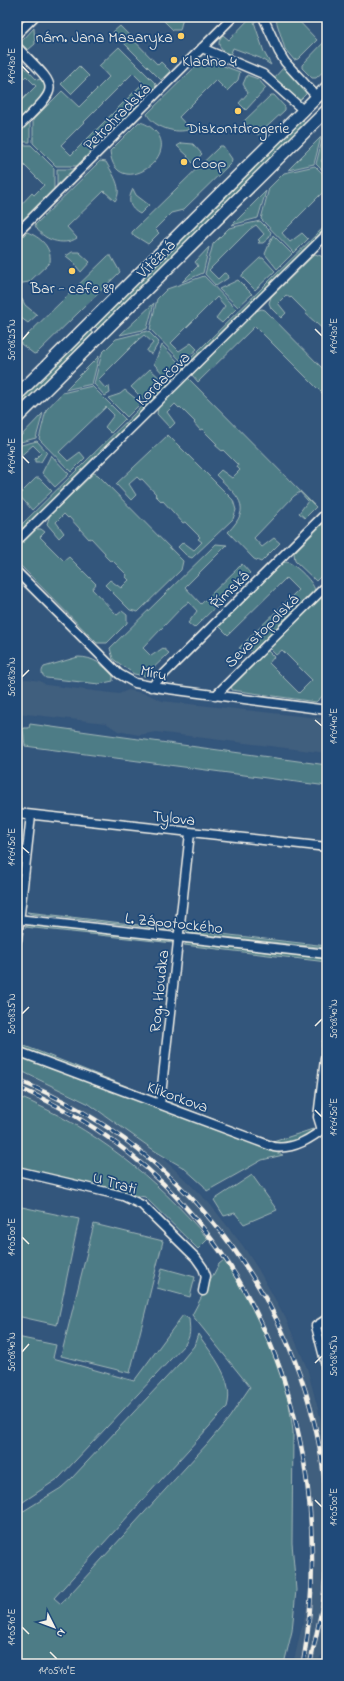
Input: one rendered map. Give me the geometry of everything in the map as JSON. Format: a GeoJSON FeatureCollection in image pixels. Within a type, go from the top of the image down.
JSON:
{"type":"FeatureCollection","features":[{"type":"Feature","properties":{"kind":"main road","name":"Vítězná"},"geometry":{"type":"LineString","coordinates":[[17,395],[327,87]]}},
{"type":"Feature","properties":{"kind":"main road"},"geometry":{"type":"LineString","coordinates":[[317,97],[327,107]]}},
{"type":"Feature","properties":{"kind":"main road"},"geometry":{"type":"LineString","coordinates":[[303,110],[316,121]]}},
{"type":"Feature","properties":{"kind":"main road","name":"Vítězná"},"geometry":{"type":"LineString","coordinates":[[17,418],[327,110]]}},
{"type":"Feature","properties":{"kind":"street"},"geometry":{"type":"LineString","coordinates":[[17,34],[34,17]]}},
{"type":"Feature","properties":{"kind":"street","name":"Petrohradská"},"geometry":{"type":"LineString","coordinates":[[17,233],[173,79],[233,17]]}},
{"type":"Feature","properties":{"kind":"street"},"geometry":{"type":"LineString","coordinates":[[263,17],[285,62],[317,97]]}},
{"type":"Feature","properties":{"kind":"street"},"geometry":{"type":"LineString","coordinates":[[17,47],[48,79],[51,88],[47,98],[17,128]]}},
{"type":"Feature","properties":{"kind":"street"},"geometry":{"type":"LineString","coordinates":[[202,48],[262,74],[303,110]]}},
{"type":"Feature","properties":{"kind":"street","name":"Kordačova"},"geometry":{"type":"LineString","coordinates":[[17,541],[327,234]]}},
{"type":"Feature","properties":{"kind":"street","name":"Římská"},"geometry":{"type":"LineString","coordinates":[[151,687],[327,512]]}},
{"type":"Feature","properties":{"kind":"street","name":"Míru"},"geometry":{"type":"LineString","coordinates":[[17,572],[115,670],[135,683],[151,687],[327,710]]}},
{"type":"Feature","properties":{"kind":"street","name":"Sevastopolská"},"geometry":{"type":"LineString","coordinates":[[215,696],[327,585]]}},
{"type":"Feature","properties":{"kind":"street","name":"Tylova"},"geometry":{"type":"LineString","coordinates":[[17,813],[327,847]]}},
{"type":"Feature","properties":{"kind":"street"},"geometry":{"type":"LineString","coordinates":[[17,940],[18,919],[31,815]]}},
{"type":"Feature","properties":{"kind":"street","name":"Rog. Houdka"},"geometry":{"type":"LineString","coordinates":[[160,1104],[190,833]]}},
{"type":"Feature","properties":{"kind":"street","name":"L. Zápotockého"},"geometry":{"type":"LineString","coordinates":[[18,919],[179,936],[327,954]]}},
{"type":"Feature","properties":{"kind":"street"},"geometry":{"type":"LineString","coordinates":[[325,1128],[318,1117],[327,1043]]}},
{"type":"Feature","properties":{"kind":"street","name":"Klikorkova"},"geometry":{"type":"LineString","coordinates":[[17,1051],[280,1148],[300,1144],[325,1128]]}},
{"type":"Feature","properties":{"kind":"street","name":"U Trati"},"geometry":{"type":"LineString","coordinates":[[17,1171],[123,1196],[139,1202],[199,1262],[206,1276],[203,1291]]}},
{"type":"Feature","properties":{"kind":"street"},"geometry":{"type":"LineString","coordinates":[[327,1319],[316,1326],[327,1369]]}},
{"type":"Feature","properties":{"kind":"shaded area"},"geometry":{"type":"Polygon","coordinates":[[[27,679],[40,681],[46,685],[119,694],[128,690],[147,694],[162,701],[327,719],[327,753],[156,732],[139,735],[118,731],[106,723],[17,713],[17,680],[27,679]]]}},
{"type":"Feature","properties":{"kind":"shaded area"},"geometry":{"type":"Polygon","coordinates":[[[17,1071],[56,1088],[104,1115],[148,1146],[170,1165],[209,1203],[243,1246],[258,1269],[285,1317],[307,1368],[327,1443],[327,1623],[322,1645],[323,1654],[320,1657],[318,1664],[293,1664],[308,1602],[311,1577],[311,1503],[300,1426],[285,1376],[265,1327],[224,1260],[173,1200],[134,1164],[91,1134],[46,1109],[17,1096],[17,1071]]]}},
{"type":"Feature","properties":{"kind":"green space"},"geometry":{"type":"Polygon","coordinates":[[[160,17],[183,17],[180,30],[173,30],[160,17]]]}},
{"type":"Feature","properties":{"kind":"green space"},"geometry":{"type":"Polygon","coordinates":[[[249,17],[260,17],[261,19],[254,22],[264,52],[271,65],[260,58],[233,48],[230,55],[221,49],[219,41],[223,35],[229,40],[250,18],[249,17]]]}},
{"type":"Feature","properties":{"kind":"green space"},"geometry":{"type":"Polygon","coordinates":[[[275,17],[295,17],[317,40],[298,59],[294,60],[285,49],[275,17]]]}},
{"type":"Feature","properties":{"kind":"green space"},"geometry":{"type":"Polygon","coordinates":[[[120,26],[158,65],[161,62],[170,71],[161,80],[113,32],[120,26]]]}},
{"type":"Feature","properties":{"kind":"green space"},"geometry":{"type":"Polygon","coordinates":[[[34,28],[35,44],[28,50],[22,44],[22,41],[34,28]]]}},
{"type":"Feature","properties":{"kind":"green space"},"geometry":{"type":"Polygon","coordinates":[[[327,39],[327,68],[316,78],[312,78],[302,68],[302,65],[327,39]]]}},
{"type":"Feature","properties":{"kind":"green space"},"geometry":{"type":"Polygon","coordinates":[[[119,47],[156,84],[156,91],[79,166],[56,166],[33,143],[33,120],[62,91],[79,107],[109,77],[99,66],[119,47]],[[133,73],[61,145],[71,155],[143,83],[133,73]]]}},
{"type":"Feature","properties":{"kind":"green space"},"geometry":{"type":"Polygon","coordinates":[[[17,59],[37,80],[44,78],[48,91],[17,125],[17,105],[36,86],[26,76],[17,85],[17,59]]]}},
{"type":"Feature","properties":{"kind":"green space"},"geometry":{"type":"Polygon","coordinates":[[[208,60],[240,72],[238,80],[227,91],[216,80],[179,117],[190,129],[179,131],[166,129],[154,123],[147,114],[200,62],[208,60]]]}},
{"type":"Feature","properties":{"kind":"green space"},"geometry":{"type":"Polygon","coordinates":[[[79,66],[89,76],[71,94],[61,84],[79,66]]]}},
{"type":"Feature","properties":{"kind":"green space"},"geometry":{"type":"Polygon","coordinates":[[[284,67],[306,90],[306,94],[299,101],[274,78],[284,67]]]}},
{"type":"Feature","properties":{"kind":"green space"},"geometry":{"type":"Polygon","coordinates":[[[247,75],[258,79],[266,88],[246,110],[239,103],[248,93],[243,84],[247,75]]]}},
{"type":"Feature","properties":{"kind":"green space"},"geometry":{"type":"Polygon","coordinates":[[[271,95],[274,95],[285,107],[285,110],[258,135],[243,122],[271,95]]]}},
{"type":"Feature","properties":{"kind":"green space"},"geometry":{"type":"Polygon","coordinates":[[[303,120],[305,124],[98,329],[94,325],[303,120]]]}},
{"type":"Feature","properties":{"kind":"green space"},"geometry":{"type":"Polygon","coordinates":[[[30,122],[30,142],[17,142],[17,135],[30,122]]]}},
{"type":"Feature","properties":{"kind":"green space"},"geometry":{"type":"Polygon","coordinates":[[[139,122],[147,125],[155,131],[161,141],[160,152],[154,162],[144,170],[134,174],[123,173],[114,166],[110,151],[139,122]]]}},
{"type":"Feature","properties":{"kind":"green space"},"geometry":{"type":"Polygon","coordinates":[[[327,131],[327,153],[321,161],[327,167],[327,175],[316,164],[324,133],[327,131]]]}},
{"type":"Feature","properties":{"kind":"green space"},"geometry":{"type":"Polygon","coordinates":[[[321,137],[314,164],[288,170],[321,137]]]}},
{"type":"Feature","properties":{"kind":"green space"},"geometry":{"type":"Polygon","coordinates":[[[182,143],[193,144],[202,154],[193,163],[177,146],[182,143]]]}},
{"type":"Feature","properties":{"kind":"green space"},"geometry":{"type":"Polygon","coordinates":[[[17,145],[31,145],[54,168],[54,191],[17,228],[17,209],[32,193],[34,195],[44,185],[17,158],[17,145]]]}},
{"type":"Feature","properties":{"kind":"green space"},"geometry":{"type":"Polygon","coordinates":[[[220,146],[223,146],[232,159],[231,163],[183,210],[171,213],[155,229],[159,233],[148,244],[132,234],[132,232],[220,146]]]}},
{"type":"Feature","properties":{"kind":"green space"},"geometry":{"type":"Polygon","coordinates":[[[100,161],[106,162],[118,186],[115,201],[104,191],[67,227],[77,238],[72,241],[60,242],[42,235],[35,225],[100,161]]]}},
{"type":"Feature","properties":{"kind":"green space"},"geometry":{"type":"Polygon","coordinates":[[[315,166],[327,178],[327,188],[282,233],[290,242],[302,233],[308,239],[294,253],[261,219],[269,188],[284,173],[315,166]]]}},
{"type":"Feature","properties":{"kind":"green space"},"geometry":{"type":"Polygon","coordinates":[[[57,169],[77,169],[57,189],[57,169]]]}},
{"type":"Feature","properties":{"kind":"green space"},"geometry":{"type":"Polygon","coordinates":[[[133,189],[136,195],[149,205],[140,214],[133,209],[130,203],[130,197],[133,189]]]}},
{"type":"Feature","properties":{"kind":"green space"},"geometry":{"type":"Polygon","coordinates":[[[266,191],[258,218],[232,225],[266,191]]]}},
{"type":"Feature","properties":{"kind":"green space"},"geometry":{"type":"Polygon","coordinates":[[[260,221],[271,232],[269,238],[263,243],[258,243],[260,241],[258,240],[264,234],[256,225],[250,229],[209,270],[218,279],[224,273],[227,274],[228,278],[216,286],[205,274],[213,244],[229,228],[260,221]]]}},
{"type":"Feature","properties":{"kind":"green space"},"geometry":{"type":"Polygon","coordinates":[[[327,224],[327,229],[17,535],[17,529],[327,224]]]}},
{"type":"Feature","properties":{"kind":"green space"},"geometry":{"type":"Polygon","coordinates":[[[27,232],[44,243],[49,252],[50,262],[29,282],[17,284],[17,242],[27,232]]]}},
{"type":"Feature","properties":{"kind":"green space"},"geometry":{"type":"Polygon","coordinates":[[[273,235],[292,254],[277,269],[265,254],[273,235]]]}},
{"type":"Feature","properties":{"kind":"green space"},"geometry":{"type":"Polygon","coordinates":[[[209,247],[203,273],[182,282],[198,266],[195,262],[209,247]]]}},
{"type":"Feature","properties":{"kind":"green space"},"geometry":{"type":"Polygon","coordinates":[[[72,252],[79,252],[90,262],[81,272],[66,256],[72,252]]]}},
{"type":"Feature","properties":{"kind":"green space"},"geometry":{"type":"Polygon","coordinates":[[[315,254],[321,256],[327,262],[327,333],[305,313],[306,312],[291,297],[290,298],[286,295],[278,303],[286,313],[281,318],[271,308],[269,303],[271,297],[315,254]]]}},
{"type":"Feature","properties":{"kind":"green space"},"geometry":{"type":"Polygon","coordinates":[[[108,256],[111,256],[120,272],[37,353],[34,354],[21,344],[20,342],[108,256]]]}},
{"type":"Feature","properties":{"kind":"green space"},"geometry":{"type":"Polygon","coordinates":[[[260,258],[263,258],[275,271],[255,290],[242,277],[242,275],[260,258]]]}},
{"type":"Feature","properties":{"kind":"green space"},"geometry":{"type":"Polygon","coordinates":[[[204,276],[236,309],[222,323],[216,318],[225,306],[217,297],[171,343],[179,351],[191,343],[197,349],[182,362],[150,329],[157,299],[167,289],[204,276]]]}},
{"type":"Feature","properties":{"kind":"green space"},"geometry":{"type":"Polygon","coordinates":[[[238,280],[252,294],[238,307],[219,289],[238,280]]]}},
{"type":"Feature","properties":{"kind":"green space"},"geometry":{"type":"Polygon","coordinates":[[[22,299],[25,305],[37,315],[28,323],[21,318],[17,311],[22,299]]]}},
{"type":"Feature","properties":{"kind":"green space"},"geometry":{"type":"Polygon","coordinates":[[[154,303],[147,329],[120,335],[154,303]]]}},
{"type":"Feature","properties":{"kind":"green space"},"geometry":{"type":"Polygon","coordinates":[[[262,309],[265,310],[327,373],[327,398],[255,326],[198,382],[192,375],[256,311],[262,309]]]}},
{"type":"Feature","properties":{"kind":"green space"},"geometry":{"type":"Polygon","coordinates":[[[90,330],[93,333],[17,410],[17,403],[90,330]]]}},
{"type":"Feature","properties":{"kind":"green space"},"geometry":{"type":"Polygon","coordinates":[[[148,331],[159,342],[152,354],[147,352],[147,350],[153,343],[144,335],[98,380],[106,389],[109,386],[110,393],[105,396],[94,384],[102,353],[116,339],[148,331]]]}},
{"type":"Feature","properties":{"kind":"green space"},"geometry":{"type":"Polygon","coordinates":[[[162,345],[180,364],[167,378],[154,364],[162,345]]]}},
{"type":"Feature","properties":{"kind":"green space"},"geometry":{"type":"Polygon","coordinates":[[[99,356],[92,384],[65,390],[99,356]]]}},
{"type":"Feature","properties":{"kind":"green space"},"geometry":{"type":"Polygon","coordinates":[[[150,369],[163,381],[144,400],[131,387],[150,369]]]}},
{"type":"Feature","properties":{"kind":"green space"},"geometry":{"type":"Polygon","coordinates":[[[188,378],[316,507],[305,518],[299,513],[308,501],[300,492],[294,496],[254,538],[262,547],[274,538],[280,543],[261,562],[254,559],[228,532],[236,523],[240,515],[240,502],[236,495],[216,475],[221,470],[232,478],[240,470],[237,467],[238,465],[223,450],[222,451],[215,445],[217,444],[202,429],[200,430],[194,423],[195,422],[180,407],[179,408],[175,404],[167,412],[175,423],[170,428],[157,414],[158,408],[188,378]]]}},
{"type":"Feature","properties":{"kind":"green space"},"geometry":{"type":"Polygon","coordinates":[[[92,386],[125,419],[111,433],[105,427],[114,415],[106,407],[59,452],[68,461],[80,452],[85,458],[71,472],[39,439],[46,410],[62,393],[92,386]]]}},
{"type":"Feature","properties":{"kind":"green space"},"geometry":{"type":"Polygon","coordinates":[[[125,390],[141,403],[127,417],[108,398],[120,394],[125,390]]]}},
{"type":"Feature","properties":{"kind":"green space"},"geometry":{"type":"Polygon","coordinates":[[[43,413],[36,438],[17,443],[17,440],[43,413]]]}},
{"type":"Feature","properties":{"kind":"green space"},"geometry":{"type":"Polygon","coordinates":[[[168,435],[233,500],[236,510],[233,519],[192,558],[187,556],[178,547],[183,542],[194,550],[202,542],[198,539],[200,537],[185,522],[183,523],[163,501],[162,502],[155,495],[156,494],[142,479],[140,480],[137,477],[129,484],[136,495],[131,500],[116,484],[168,435]]]}},
{"type":"Feature","properties":{"kind":"green space"},"geometry":{"type":"Polygon","coordinates":[[[37,441],[47,452],[41,462],[35,462],[35,459],[41,453],[33,445],[17,459],[17,446],[37,441]]]}},
{"type":"Feature","properties":{"kind":"green space"},"geometry":{"type":"Polygon","coordinates":[[[51,455],[69,474],[55,487],[42,473],[51,455]]]}},
{"type":"Feature","properties":{"kind":"green space"},"geometry":{"type":"Polygon","coordinates":[[[94,473],[98,475],[183,561],[181,570],[138,612],[130,610],[105,585],[110,580],[121,588],[129,580],[126,577],[127,575],[112,560],[110,561],[104,555],[105,553],[91,538],[89,539],[69,517],[68,518],[64,514],[56,522],[64,533],[59,538],[47,524],[50,515],[94,473]]]}},
{"type":"Feature","properties":{"kind":"green space"},"geometry":{"type":"Polygon","coordinates":[[[36,478],[39,478],[52,491],[32,510],[19,495],[36,478]]]}},
{"type":"Feature","properties":{"kind":"green space"},"geometry":{"type":"Polygon","coordinates":[[[327,519],[327,570],[316,581],[295,561],[294,553],[327,519]]]}},
{"type":"Feature","properties":{"kind":"green space"},"geometry":{"type":"Polygon","coordinates":[[[36,529],[41,529],[45,532],[40,537],[64,561],[69,557],[96,584],[92,589],[117,615],[122,611],[127,615],[127,623],[107,643],[97,643],[17,562],[17,547],[36,529]]]}},
{"type":"Feature","properties":{"kind":"green space"},"geometry":{"type":"Polygon","coordinates":[[[216,544],[227,545],[185,587],[201,604],[242,564],[250,573],[194,628],[188,623],[197,611],[189,602],[183,606],[143,648],[151,656],[163,648],[169,653],[145,676],[134,674],[113,659],[110,648],[216,544]]]}},
{"type":"Feature","properties":{"kind":"green space"},"geometry":{"type":"Polygon","coordinates":[[[287,562],[295,566],[309,580],[314,588],[314,595],[307,601],[305,600],[252,652],[245,645],[241,649],[239,648],[298,590],[286,578],[228,635],[219,626],[281,563],[287,562]]]}},
{"type":"Feature","properties":{"kind":"green space"},"geometry":{"type":"Polygon","coordinates":[[[320,596],[327,603],[322,609],[327,614],[327,692],[316,702],[232,690],[231,684],[266,649],[274,657],[269,663],[299,693],[312,680],[282,650],[276,655],[268,647],[320,596]]]}},
{"type":"Feature","properties":{"kind":"green space"},"geometry":{"type":"Polygon","coordinates":[[[78,657],[89,658],[98,662],[113,676],[113,681],[99,684],[46,678],[42,674],[44,667],[78,657]]]}},
{"type":"Feature","properties":{"kind":"green space"},"geometry":{"type":"Polygon","coordinates":[[[30,724],[327,765],[327,786],[25,746],[23,728],[29,728],[30,724]]]}},
{"type":"Feature","properties":{"kind":"green space"},"geometry":{"type":"Polygon","coordinates":[[[27,912],[174,929],[171,930],[31,914],[27,912]]]}},
{"type":"Feature","properties":{"kind":"green space"},"geometry":{"type":"Polygon","coordinates":[[[30,925],[171,941],[173,943],[25,927],[30,925]]]}},
{"type":"Feature","properties":{"kind":"green space"},"geometry":{"type":"Polygon","coordinates":[[[185,930],[327,946],[327,948],[188,933],[185,930]]]}},
{"type":"Feature","properties":{"kind":"green space"},"geometry":{"type":"Polygon","coordinates":[[[187,943],[327,959],[327,962],[184,945],[187,943]]]}},
{"type":"Feature","properties":{"kind":"green space"},"geometry":{"type":"Polygon","coordinates":[[[17,1043],[149,1095],[146,1096],[17,1046],[17,1043]]]}},
{"type":"Feature","properties":{"kind":"green space"},"geometry":{"type":"Polygon","coordinates":[[[17,1054],[283,1155],[262,1160],[207,1191],[204,1186],[184,1168],[155,1151],[89,1104],[17,1069],[17,1054]]]}},
{"type":"Feature","properties":{"kind":"green space"},"geometry":{"type":"Polygon","coordinates":[[[17,1096],[71,1123],[121,1156],[166,1195],[188,1216],[208,1239],[198,1249],[145,1197],[17,1168],[17,1096]]]}},
{"type":"Feature","properties":{"kind":"green space"},"geometry":{"type":"Polygon","coordinates":[[[166,1101],[273,1142],[313,1129],[309,1134],[302,1138],[276,1144],[166,1103],[166,1101]]]}},
{"type":"Feature","properties":{"kind":"green space"},"geometry":{"type":"Polygon","coordinates":[[[252,1175],[277,1210],[244,1224],[235,1213],[224,1216],[214,1200],[252,1175]]]}},
{"type":"Feature","properties":{"kind":"green space"},"geometry":{"type":"Polygon","coordinates":[[[17,1206],[79,1219],[57,1325],[17,1316],[17,1206]]]}},
{"type":"Feature","properties":{"kind":"green space"},"geometry":{"type":"Polygon","coordinates":[[[94,1224],[163,1241],[130,1373],[61,1356],[94,1224]]]}},
{"type":"Feature","properties":{"kind":"green space"},"geometry":{"type":"Polygon","coordinates":[[[224,1260],[265,1327],[285,1376],[293,1431],[292,1543],[296,1590],[292,1631],[284,1664],[17,1664],[17,1515],[61,1488],[71,1479],[179,1364],[194,1346],[198,1334],[216,1360],[225,1378],[229,1397],[227,1407],[54,1598],[61,1604],[207,1444],[229,1418],[250,1387],[192,1315],[219,1264],[224,1260]]]}},
{"type":"Feature","properties":{"kind":"green space"},"geometry":{"type":"Polygon","coordinates":[[[162,1268],[195,1277],[190,1297],[157,1288],[162,1268]]]}},
{"type":"Feature","properties":{"kind":"green space"},"geometry":{"type":"Polygon","coordinates":[[[183,1315],[189,1319],[190,1326],[190,1333],[185,1344],[59,1478],[17,1506],[17,1337],[56,1345],[53,1358],[134,1381],[183,1315]]]}},
{"type":"Feature","properties":{"kind":"railway"},"geometry":{"type":"LineString","coordinates":[[17,1080],[81,1111],[139,1150],[190,1197],[235,1251],[272,1310],[300,1374],[318,1441],[327,1512]]}},
{"type":"Feature","properties":{"kind":"railway"},"geometry":{"type":"LineString","coordinates":[[17,1087],[96,1129],[163,1184],[218,1248],[260,1322],[290,1401],[308,1486],[312,1574],[303,1664]]}},
{"type":"Feature","properties":{"kind":"railway"},"geometry":{"type":"LineString","coordinates":[[310,1664],[323,1604],[327,1560]]}},
{"type":"Feature","properties":{"kind":"place","name":"nám. Jana Masaryka"},"geometry":{"type":"Point","coordinates":[181,36]}},
{"type":"Feature","properties":{"kind":"place","name":"Kladno 4"},"geometry":{"type":"Point","coordinates":[174,60]}},
{"type":"Feature","properties":{"kind":"place","name":"Diskontdrogerie"},"geometry":{"type":"Point","coordinates":[238,111]}},
{"type":"Feature","properties":{"kind":"place","name":"Coop"},"geometry":{"type":"Point","coordinates":[184,162]}},
{"type":"Feature","properties":{"kind":"place","name":"Bar - cafe 89"},"geometry":{"type":"Point","coordinates":[72,271]}}]}
